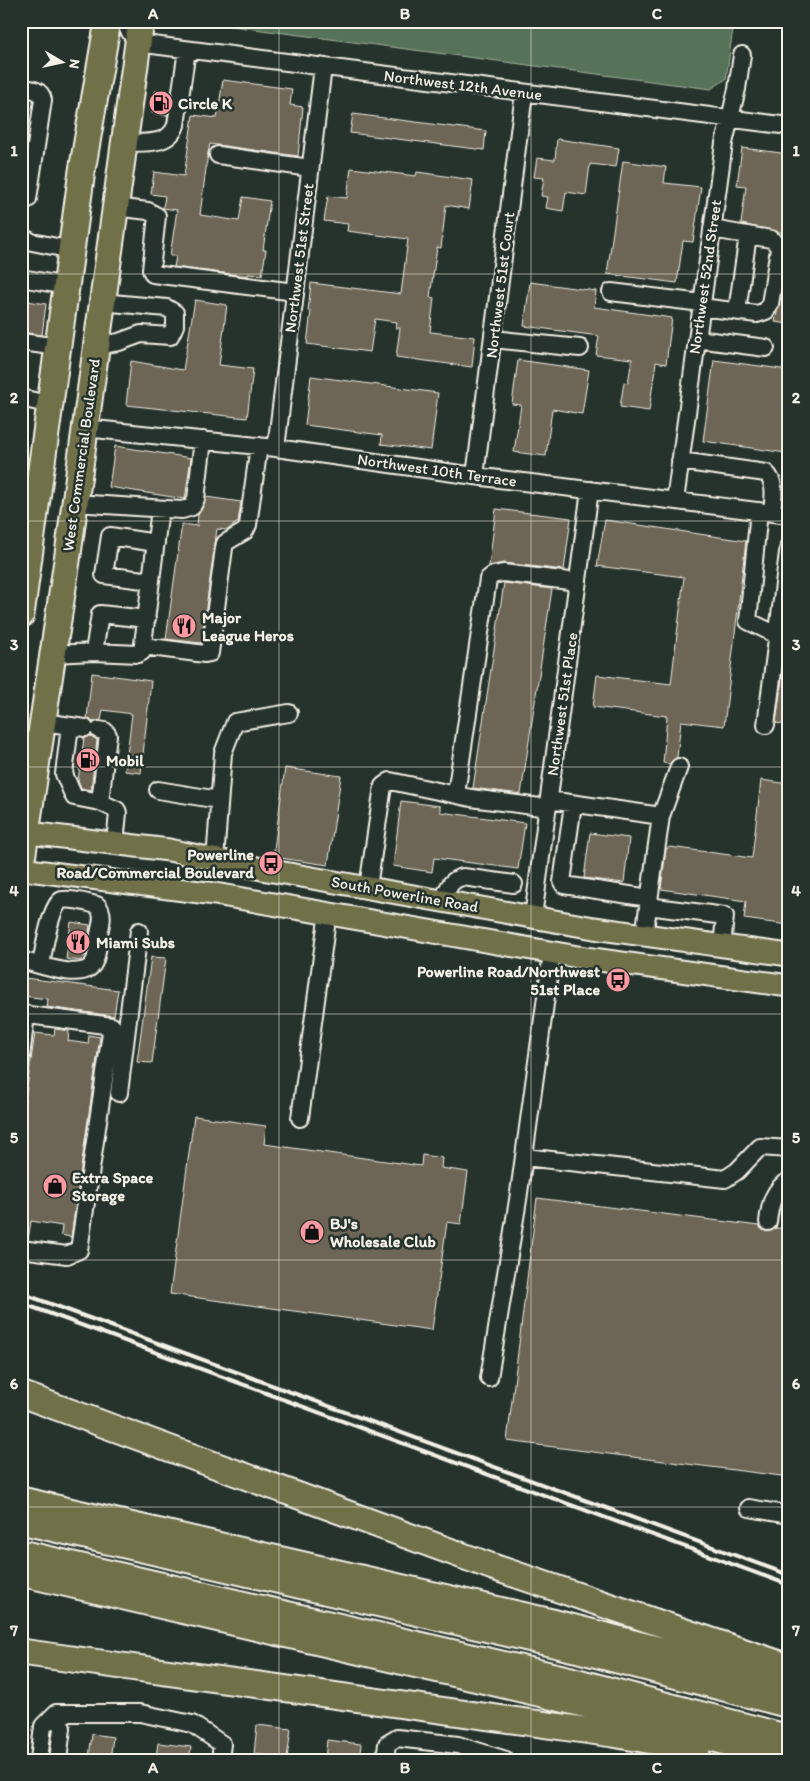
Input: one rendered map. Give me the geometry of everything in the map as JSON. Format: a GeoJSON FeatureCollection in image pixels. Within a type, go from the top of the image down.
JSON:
{"type":"FeatureCollection","features":[{"type":"Feature","properties":{"kind":"highway"},"geometry":{"type":"LineString","coordinates":[[22,603],[26,550],[51,405],[72,250],[108,21]]}},
{"type":"Feature","properties":{"kind":"highway","name":"West Commercial Boulevard"},"geometry":{"type":"LineString","coordinates":[[21,867],[24,832],[44,722],[75,503],[114,207],[135,29]]}},
{"type":"Feature","properties":{"kind":"highway"},"geometry":{"type":"LineString","coordinates":[[98,81],[114,88],[117,97],[103,202],[99,273],[101,302]]}},
{"type":"Feature","properties":{"kind":"highway"},"geometry":{"type":"LineString","coordinates":[[21,1394],[493,1567],[789,1667]]}},
{"type":"Feature","properties":{"kind":"highway"},"geometry":{"type":"LineString","coordinates":[[21,1500],[604,1634],[789,1684]]}},
{"type":"Feature","properties":{"kind":"highway"},"geometry":{"type":"LineString","coordinates":[[21,1521],[556,1644],[789,1706]]}},
{"type":"Feature","properties":{"kind":"highway"},"geometry":{"type":"LineString","coordinates":[[21,1553],[571,1680],[789,1738]]}},
{"type":"Feature","properties":{"kind":"highway"},"geometry":{"type":"LineString","coordinates":[[21,1573],[590,1706],[789,1760]]}},
{"type":"Feature","properties":{"kind":"highway"},"geometry":{"type":"LineString","coordinates":[[21,1652],[613,1734],[747,1760]]}},
{"type":"Feature","properties":{"kind":"main road","name":"South Powerline Road"},"geometry":{"type":"LineString","coordinates":[[24,832],[168,850],[594,928],[789,955]]}},
{"type":"Feature","properties":{"kind":"main road","name":"South Powerline Road"},"geometry":{"type":"LineString","coordinates":[[21,867],[67,875],[216,894],[552,952],[789,986]]}},
{"type":"Feature","properties":{"kind":"main road"},"geometry":{"type":"LineString","coordinates":[[501,943],[524,929],[533,917]]}},
{"type":"Feature","properties":{"kind":"main road"},"geometry":{"type":"LineString","coordinates":[[552,952],[563,940],[594,928]]}},
{"type":"Feature","properties":{"kind":"street","name":"Northwest 12th Avenue"},"geometry":{"type":"LineString","coordinates":[[135,29],[187,50],[789,126]]}},
{"type":"Feature","properties":{"kind":"street"},"geometry":{"type":"LineString","coordinates":[[122,143],[164,140],[172,134],[176,125],[187,50]]}},
{"type":"Feature","properties":{"kind":"street","name":"Northwest 52nd Street"},"geometry":{"type":"LineString","coordinates":[[675,500],[724,143],[742,55]]}},
{"type":"Feature","properties":{"kind":"street","name":"Northwest 51st Street"},"geometry":{"type":"LineString","coordinates":[[276,448],[323,67]]}},
{"type":"Feature","properties":{"kind":"street"},"geometry":{"type":"LineString","coordinates":[[21,88],[36,90],[43,100],[27,169],[28,199],[21,198]]}},
{"type":"Feature","properties":{"kind":"street","name":"Northwest 51st Court"},"geometry":{"type":"LineString","coordinates":[[475,476],[524,93]]}},
{"type":"Feature","properties":{"kind":"street"},"geometry":{"type":"LineString","coordinates":[[218,155],[310,168]]}},
{"type":"Feature","properties":{"kind":"street"},"geometry":{"type":"LineString","coordinates":[[114,207],[148,211],[157,216],[151,270],[153,274],[295,292]]}},
{"type":"Feature","properties":{"kind":"street"},"geometry":{"type":"LineString","coordinates":[[611,292],[757,314],[768,309],[779,249],[777,244],[771,239],[712,229]]}},
{"type":"Feature","properties":{"kind":"street"},"geometry":{"type":"LineString","coordinates":[[737,311],[748,235]]}},
{"type":"Feature","properties":{"kind":"street"},"geometry":{"type":"LineString","coordinates":[[25,241],[72,250]]}},
{"type":"Feature","properties":{"kind":"street"},"geometry":{"type":"LineString","coordinates":[[21,278],[67,286]]}},
{"type":"Feature","properties":{"kind":"street"},"geometry":{"type":"LineString","coordinates":[[95,346],[119,342],[141,334],[170,336],[175,326],[174,313],[167,308],[101,302]]}},
{"type":"Feature","properties":{"kind":"street"},"geometry":{"type":"LineString","coordinates":[[493,339],[580,348]]}},
{"type":"Feature","properties":{"kind":"street"},"geometry":{"type":"LineString","coordinates":[[697,339],[766,348]]}},
{"type":"Feature","properties":{"kind":"street"},"geometry":{"type":"LineString","coordinates":[[21,342],[59,347]]}},
{"type":"Feature","properties":{"kind":"street"},"geometry":{"type":"LineString","coordinates":[[21,398],[51,405]]}},
{"type":"Feature","properties":{"kind":"street","name":"Northwest 10th Terrace"},"geometry":{"type":"LineString","coordinates":[[85,428],[276,448],[475,476],[773,513]]}},
{"type":"Feature","properties":{"kind":"street"},"geometry":{"type":"LineString","coordinates":[[75,503],[182,510],[194,506],[203,440]]}},
{"type":"Feature","properties":{"kind":"street"},"geometry":{"type":"LineString","coordinates":[[144,646],[205,654],[210,653],[225,543],[245,531],[248,525],[259,446]]}},
{"type":"Feature","properties":{"kind":"street"},"geometry":{"type":"LineString","coordinates":[[680,461],[766,473],[771,477],[774,490],[773,513],[748,621],[781,644]]}},
{"type":"Feature","properties":{"kind":"street","name":"Northwest 51st Place"},"geometry":{"type":"LineString","coordinates":[[533,917],[590,490]]}},
{"type":"Feature","properties":{"kind":"street"},"geometry":{"type":"LineString","coordinates":[[53,654],[94,652],[138,654],[144,646],[160,509]]}},
{"type":"Feature","properties":{"kind":"street"},"geometry":{"type":"LineString","coordinates":[[151,581],[104,575],[110,536],[156,542]]}},
{"type":"Feature","properties":{"kind":"street"},"geometry":{"type":"LineString","coordinates":[[766,725],[781,644],[789,545]]}},
{"type":"Feature","properties":{"kind":"street"},"geometry":{"type":"LineString","coordinates":[[456,794],[488,579],[493,575],[503,573],[578,582]]}},
{"type":"Feature","properties":{"kind":"street"},"geometry":{"type":"LineString","coordinates":[[94,652],[100,614],[147,619]]}},
{"type":"Feature","properties":{"kind":"street"},"geometry":{"type":"LineString","coordinates":[[215,860],[223,753],[235,722],[289,713]]}},
{"type":"Feature","properties":{"kind":"street"},"geometry":{"type":"LineString","coordinates":[[44,722],[105,731],[108,735],[100,802]]}},
{"type":"Feature","properties":{"kind":"street"},"geometry":{"type":"LineString","coordinates":[[85,728],[64,774],[74,798],[100,802],[117,810],[115,843]]}},
{"type":"Feature","properties":{"kind":"street"},"geometry":{"type":"LineString","coordinates":[[644,936],[661,816],[679,767]]}},
{"type":"Feature","properties":{"kind":"street"},"geometry":{"type":"LineString","coordinates":[[36,770],[64,774]]}},
{"type":"Feature","properties":{"kind":"street"},"geometry":{"type":"LineString","coordinates":[[368,887],[385,783],[390,781],[456,794],[548,804],[573,804],[661,816]]}},
{"type":"Feature","properties":{"kind":"street"},"geometry":{"type":"LineString","coordinates":[[158,790],[220,800]]}},
{"type":"Feature","properties":{"kind":"street"},"geometry":{"type":"LineString","coordinates":[[562,882],[573,804]]}},
{"type":"Feature","properties":{"kind":"street"},"geometry":{"type":"LineString","coordinates":[[64,900],[67,875]]}},
{"type":"Feature","properties":{"kind":"street"},"geometry":{"type":"LineString","coordinates":[[443,901],[451,881],[456,878],[463,877],[514,884]]}},
{"type":"Feature","properties":{"kind":"street"},"geometry":{"type":"LineString","coordinates":[[538,878],[552,884],[562,882]]}},
{"type":"Feature","properties":{"kind":"street"},"geometry":{"type":"LineString","coordinates":[[562,882],[568,887],[726,916],[722,946]]}},
{"type":"Feature","properties":{"kind":"street"},"geometry":{"type":"LineString","coordinates":[[21,960],[41,965],[78,972],[88,969],[95,961],[102,915],[97,905],[64,900],[57,904],[53,912],[41,965]]}},
{"type":"Feature","properties":{"kind":"street"},"geometry":{"type":"LineString","coordinates":[[300,1118],[328,912]]}},
{"type":"Feature","properties":{"kind":"street"},"geometry":{"type":"LineString","coordinates":[[119,1093],[139,931]]}},
{"type":"Feature","properties":{"kind":"street"},"geometry":{"type":"LineString","coordinates":[[489,1378],[524,1157],[552,952]]}},
{"type":"Feature","properties":{"kind":"street"},"geometry":{"type":"LineString","coordinates":[[21,1056],[24,1014],[112,1026],[80,1250],[67,1255],[21,1249]]}},
{"type":"Feature","properties":{"kind":"street"},"geometry":{"type":"LineString","coordinates":[[524,1157],[725,1178],[737,1171],[760,1147],[789,1149]]}},
{"type":"Feature","properties":{"kind":"street"},"geometry":{"type":"LineString","coordinates":[[768,1222],[769,1207],[777,1188],[789,1180]]}},
{"type":"Feature","properties":{"kind":"street"},"geometry":{"type":"LineString","coordinates":[[749,1508],[789,1515]]}},
{"type":"Feature","properties":{"kind":"street"},"geometry":{"type":"LineString","coordinates":[[39,1760],[43,1726],[56,1713],[140,1713],[192,1724],[221,1752]]}},
{"type":"Feature","properties":{"kind":"street"},"geometry":{"type":"LineString","coordinates":[[56,1713],[62,1728],[58,1760]]}},
{"type":"Feature","properties":{"kind":"street"},"geometry":{"type":"LineString","coordinates":[[386,1752],[398,1738],[458,1745],[506,1760]]}},
{"type":"Feature","properties":{"kind":"green space"},"geometry":{"type":"Polygon","coordinates":[[[193,21],[734,21],[726,79],[711,89],[193,21]]]}},
{"type":"Feature","properties":{"kind":"building"},"geometry":{"type":"Polygon","coordinates":[[[223,80],[292,89],[290,105],[303,107],[298,156],[210,144],[200,215],[239,221],[243,197],[270,201],[263,250],[266,250],[262,275],[248,274],[248,276],[174,267],[176,256],[170,256],[177,210],[163,208],[165,196],[151,194],[154,172],[184,176],[193,115],[217,118],[223,80]]]}},
{"type":"Feature","properties":{"kind":"building","name":"Circle K"},"geometry":{"type":"Polygon","coordinates":[[[155,91],[170,93],[167,116],[152,113],[155,91]]]}},
{"type":"Feature","properties":{"kind":"building"},"geometry":{"type":"Polygon","coordinates":[[[353,114],[486,131],[484,150],[350,133],[353,114]]]}},
{"type":"Feature","properties":{"kind":"building"},"geometry":{"type":"Polygon","coordinates":[[[557,139],[619,148],[616,167],[590,164],[586,195],[566,192],[563,211],[546,208],[548,197],[541,196],[544,178],[534,177],[537,158],[555,160],[557,139]]]}},
{"type":"Feature","properties":{"kind":"building"},"geometry":{"type":"Polygon","coordinates":[[[742,148],[789,154],[789,234],[741,224],[746,186],[737,185],[742,148]]]}},
{"type":"Feature","properties":{"kind":"building"},"geometry":{"type":"Polygon","coordinates":[[[623,161],[666,167],[664,183],[701,187],[693,242],[683,241],[677,283],[607,274],[623,161]]]}},
{"type":"Feature","properties":{"kind":"building"},"geometry":{"type":"Polygon","coordinates":[[[351,168],[416,176],[417,172],[473,180],[469,209],[446,205],[441,248],[437,247],[430,297],[434,298],[430,332],[475,337],[472,367],[396,357],[400,328],[396,328],[397,322],[375,319],[370,352],[307,344],[311,311],[308,311],[311,283],[401,294],[408,239],[347,231],[348,224],[324,221],[328,196],[347,198],[351,168]]]}},
{"type":"Feature","properties":{"kind":"building"},"geometry":{"type":"Polygon","coordinates":[[[786,268],[789,269],[789,324],[775,322],[786,268]]]}},
{"type":"Feature","properties":{"kind":"building"},"geometry":{"type":"Polygon","coordinates":[[[530,282],[596,291],[594,307],[672,318],[666,364],[656,362],[649,411],[620,407],[624,382],[628,383],[632,359],[596,355],[599,336],[524,326],[530,282]]]}},
{"type":"Feature","properties":{"kind":"building"},"geometry":{"type":"Polygon","coordinates":[[[21,300],[46,304],[42,335],[21,332],[21,300]]]}},
{"type":"Feature","properties":{"kind":"building"},"geometry":{"type":"Polygon","coordinates":[[[195,300],[227,305],[219,365],[253,369],[247,418],[126,405],[131,361],[183,370],[195,300]]]}},
{"type":"Feature","properties":{"kind":"building"},"geometry":{"type":"Polygon","coordinates":[[[518,360],[589,370],[582,414],[552,409],[546,456],[514,452],[521,405],[512,404],[518,360]]]}},
{"type":"Feature","properties":{"kind":"building"},"geometry":{"type":"Polygon","coordinates":[[[714,360],[789,370],[789,434],[786,453],[703,441],[714,360]]]}},
{"type":"Feature","properties":{"kind":"building"},"geometry":{"type":"Polygon","coordinates":[[[311,376],[438,393],[431,450],[381,444],[382,435],[305,425],[311,376]]]}},
{"type":"Feature","properties":{"kind":"building"},"geometry":{"type":"Polygon","coordinates":[[[115,446],[191,458],[185,499],[109,487],[115,446]]]}},
{"type":"Feature","properties":{"kind":"building"},"geometry":{"type":"Polygon","coordinates":[[[206,497],[241,502],[238,522],[227,530],[217,529],[201,643],[166,639],[182,524],[197,526],[198,515],[206,497]]]}},
{"type":"Feature","properties":{"kind":"building"},"geometry":{"type":"Polygon","coordinates":[[[496,509],[571,518],[564,570],[504,563],[489,566],[496,509]]]}},
{"type":"Feature","properties":{"kind":"building"},"geometry":{"type":"Polygon","coordinates":[[[605,520],[746,541],[724,726],[681,721],[677,757],[669,764],[663,763],[667,716],[593,707],[597,675],[671,684],[684,577],[597,566],[605,520]]]}},
{"type":"Feature","properties":{"kind":"building"},"geometry":{"type":"Polygon","coordinates":[[[504,583],[552,589],[521,794],[473,788],[504,583]]]}},
{"type":"Feature","properties":{"kind":"building"},"geometry":{"type":"Polygon","coordinates":[[[783,671],[789,671],[789,725],[776,723],[783,671]]]}},
{"type":"Feature","properties":{"kind":"building"},"geometry":{"type":"Polygon","coordinates":[[[92,673],[151,681],[141,773],[125,771],[132,714],[103,710],[101,720],[93,722],[87,718],[92,673]]]}},
{"type":"Feature","properties":{"kind":"building","name":"Mobil"},"geometry":{"type":"Polygon","coordinates":[[[91,736],[97,740],[91,790],[81,788],[78,780],[84,738],[91,736]]]}},
{"type":"Feature","properties":{"kind":"building"},"geometry":{"type":"Polygon","coordinates":[[[285,768],[341,776],[328,865],[273,857],[285,768]]]}},
{"type":"Feature","properties":{"kind":"building"},"geometry":{"type":"Polygon","coordinates":[[[761,780],[789,784],[789,925],[744,919],[746,901],[661,889],[666,849],[670,847],[752,858],[761,780]]]}},
{"type":"Feature","properties":{"kind":"building"},"geometry":{"type":"Polygon","coordinates":[[[401,801],[440,806],[440,812],[525,823],[518,869],[434,858],[432,872],[393,866],[401,801]]]}},
{"type":"Feature","properties":{"kind":"building"},"geometry":{"type":"Polygon","coordinates":[[[590,833],[629,838],[624,883],[584,878],[590,833]]]}},
{"type":"Feature","properties":{"kind":"building"},"geometry":{"type":"Polygon","coordinates":[[[71,922],[90,925],[86,955],[80,961],[66,959],[71,922]]]}},
{"type":"Feature","properties":{"kind":"building"},"geometry":{"type":"Polygon","coordinates":[[[151,957],[166,958],[152,1063],[137,1062],[151,957]]]}},
{"type":"Feature","properties":{"kind":"building"},"geometry":{"type":"Polygon","coordinates":[[[25,978],[118,990],[114,1016],[47,1007],[48,999],[23,996],[25,978]]]}},
{"type":"Feature","properties":{"kind":"building"},"geometry":{"type":"Polygon","coordinates":[[[55,1029],[69,1031],[68,1041],[88,1044],[89,1035],[100,1037],[71,1237],[61,1235],[62,1226],[31,1221],[28,1240],[21,1239],[21,1128],[35,1033],[54,1035],[55,1029]]]}},
{"type":"Feature","properties":{"kind":"building"},"geometry":{"type":"Polygon","coordinates":[[[194,1116],[266,1126],[264,1144],[421,1166],[422,1155],[442,1158],[441,1168],[468,1172],[461,1224],[447,1222],[432,1330],[170,1294],[194,1116]]]}},
{"type":"Feature","properties":{"kind":"building"},"geometry":{"type":"Polygon","coordinates":[[[537,1198],[759,1226],[767,1232],[776,1228],[789,1229],[789,1477],[507,1441],[537,1198]]]}},
{"type":"Feature","properties":{"kind":"building"},"geometry":{"type":"Polygon","coordinates":[[[257,1725],[291,1729],[287,1758],[254,1754],[257,1725]]]}},
{"type":"Feature","properties":{"kind":"building"},"geometry":{"type":"Polygon","coordinates":[[[92,1734],[113,1737],[110,1760],[89,1758],[92,1734]]]}},
{"type":"Feature","properties":{"kind":"building"},"geometry":{"type":"Polygon","coordinates":[[[327,1740],[361,1744],[359,1760],[325,1760],[327,1740]]]}},
{"type":"Feature","properties":{"kind":"building"},"geometry":{"type":"Polygon","coordinates":[[[158,1743],[191,1747],[189,1760],[169,1760],[156,1757],[158,1743]]]}},
{"type":"Feature","properties":{"kind":"railway"},"geometry":{"type":"LineString","coordinates":[[21,1293],[789,1575]]}},
{"type":"Feature","properties":{"kind":"railway"},"geometry":{"type":"LineString","coordinates":[[21,1303],[789,1585]]}},
{"type":"Feature","properties":{"kind":"place","name":"Circle K"},"geometry":{"type":"Point","coordinates":[161,103]}},
{"type":"Feature","properties":{"kind":"place","name":"Major League Heros"},"geometry":{"type":"Point","coordinates":[184,626]}},
{"type":"Feature","properties":{"kind":"place","name":"Mobil"},"geometry":{"type":"Point","coordinates":[88,760]}},
{"type":"Feature","properties":{"kind":"place","name":"Powerline Road/Commercial Boulevard"},"geometry":{"type":"Point","coordinates":[271,863]}},
{"type":"Feature","properties":{"kind":"place","name":"Miami Subs"},"geometry":{"type":"Point","coordinates":[78,942]}},
{"type":"Feature","properties":{"kind":"place","name":"Powerline Road/Northwest 51st Place"},"geometry":{"type":"Point","coordinates":[618,980]}},
{"type":"Feature","properties":{"kind":"place","name":"Extra Space Storage"},"geometry":{"type":"Point","coordinates":[55,1186]}},
{"type":"Feature","properties":{"kind":"place","name":"BJ's Wholesale Club"},"geometry":{"type":"Point","coordinates":[312,1232]}}]}
